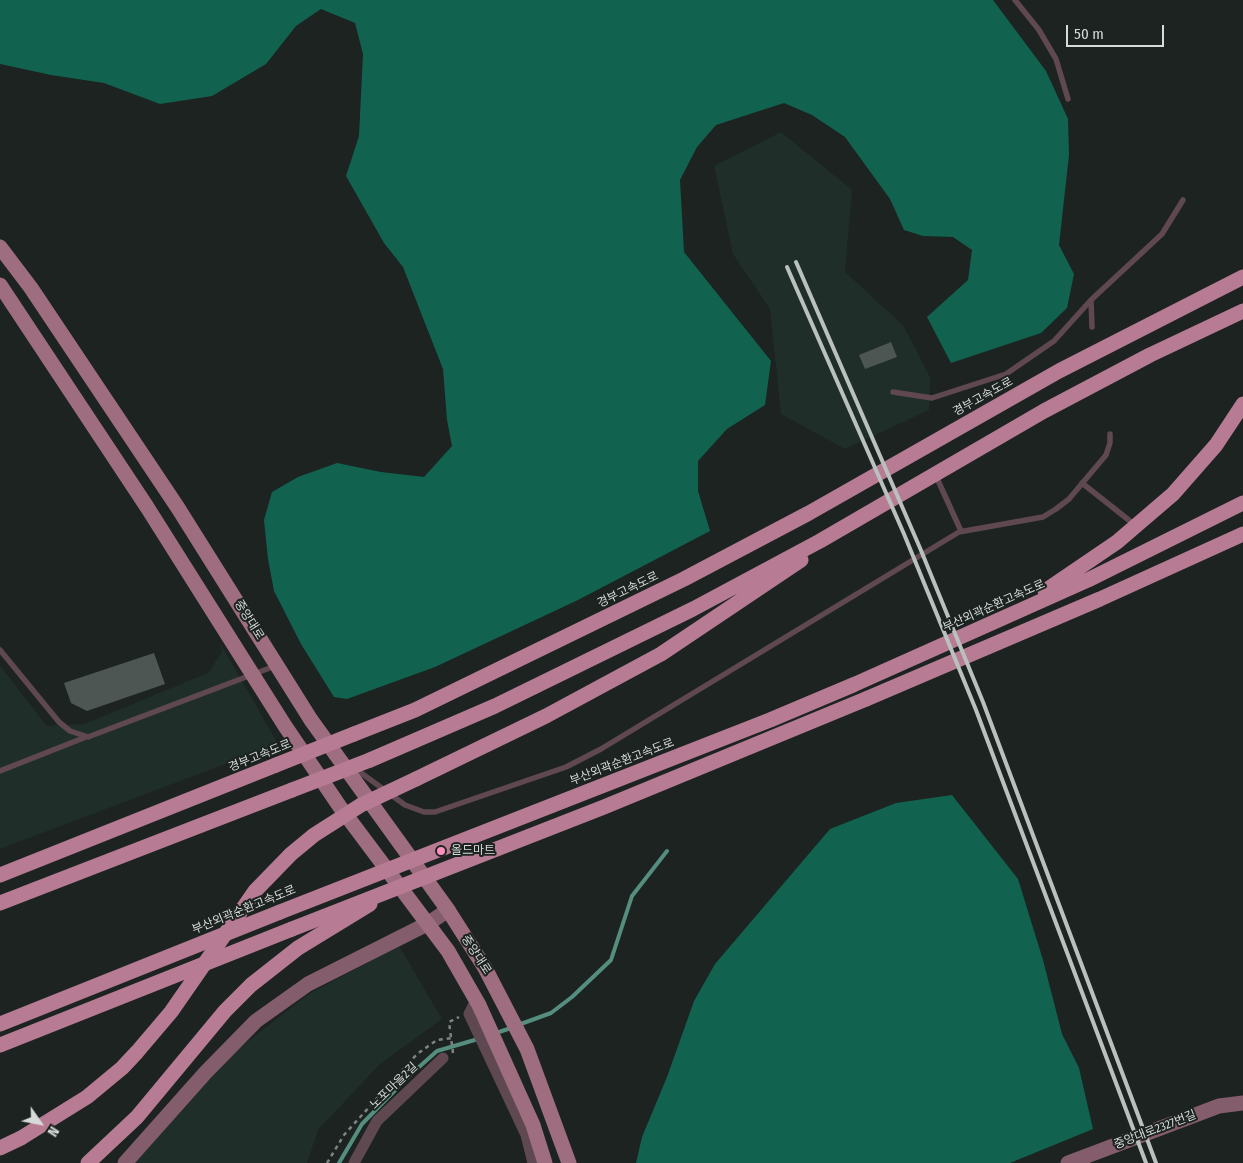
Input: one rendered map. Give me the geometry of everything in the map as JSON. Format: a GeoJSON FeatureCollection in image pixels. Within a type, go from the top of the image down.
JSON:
{"type":"FeatureCollection","features":[{"type":"Feature","properties":{"kind":"highway","name":"경부고속도로"},"geometry":{"type":"LineString","coordinates":[[0,875],[424,706],[684,579],[809,513],[1059,371],[1243,277]]}},
{"type":"Feature","properties":{"kind":"highway"},"geometry":{"type":"LineString","coordinates":[[0,904],[370,760],[495,706],[609,651],[786,559],[934,473],[1150,355],[1243,311]]}},
{"type":"Feature","properties":{"kind":"highway"},"geometry":{"type":"LineString","coordinates":[[986,626],[1090,562],[1136,527],[1197,469],[1216,445],[1243,404]]}},
{"type":"Feature","properties":{"kind":"highway","name":"부산외곽순환고속도로"},"geometry":{"type":"LineString","coordinates":[[0,1024],[770,720],[1088,580],[1243,503]]}},
{"type":"Feature","properties":{"kind":"highway"},"geometry":{"type":"LineString","coordinates":[[0,1148],[22,1138],[86,1097],[122,1068],[171,1012],[255,891],[291,854],[321,830],[361,805],[546,716],[661,654],[708,625],[868,513]]}},
{"type":"Feature","properties":{"kind":"highway"},"geometry":{"type":"LineString","coordinates":[[0,1045],[612,804],[1092,603],[1241,536]]}},
{"type":"Feature","properties":{"kind":"highway"},"geometry":{"type":"LineString","coordinates":[[88,1163],[137,1117],[237,998],[266,972],[304,944],[397,888]]}},
{"type":"Feature","properties":{"kind":"highway"},"geometry":{"type":"LineString","coordinates":[[0,1017],[67,998]]}},
{"type":"Feature","properties":{"kind":"main road","name":"중앙대로"},"geometry":{"type":"LineString","coordinates":[[0,247],[32,288],[178,508],[277,666],[333,751],[448,910],[500,992],[527,1049],[569,1163]]}},
{"type":"Feature","properties":{"kind":"main road","name":"중앙대로"},"geometry":{"type":"LineString","coordinates":[[0,285],[147,507],[285,726],[340,807],[448,950],[475,1011],[506,1065],[533,1125],[545,1163]]}},
{"type":"Feature","properties":{"kind":"street"},"geometry":{"type":"LineString","coordinates":[[125,1163],[206,1072],[256,1021],[308,984],[429,923],[448,910]]}},
{"type":"Feature","properties":{"kind":"street"},"geometry":{"type":"LineString","coordinates":[[475,1011],[490,1058],[526,1135],[533,1163]]}},
{"type":"Feature","properties":{"kind":"street","name":"노포마을2길"},"geometry":{"type":"LineString","coordinates":[[354,1163],[377,1122],[448,1055]]}},
{"type":"Feature","properties":{"kind":"street","name":"중앙대로2327번길"},"geometry":{"type":"LineString","coordinates":[[1068,1163],[1219,1106],[1243,1104]]}},
{"type":"Feature","properties":{"kind":"lane"},"geometry":{"type":"LineString","coordinates":[[1015,0],[1039,30],[1056,59],[1068,99]]}},
{"type":"Feature","properties":{"kind":"lane"},"geometry":{"type":"LineString","coordinates":[[893,392],[932,398],[1006,374],[1054,341],[1090,300],[1162,234],[1183,200]]}},
{"type":"Feature","properties":{"kind":"lane"},"geometry":{"type":"LineString","coordinates":[[1090,300],[1092,327]]}},
{"type":"Feature","properties":{"kind":"lane"},"geometry":{"type":"LineString","coordinates":[[333,751],[394,799],[424,812],[442,810],[566,768],[601,749],[961,531],[1043,517],[1069,499],[1106,455],[1110,443],[1110,434]]}},
{"type":"Feature","properties":{"kind":"lane"},"geometry":{"type":"LineString","coordinates":[[934,473],[961,531]]}},
{"type":"Feature","properties":{"kind":"lane"},"geometry":{"type":"LineString","coordinates":[[1082,483],[1136,527]]}},
{"type":"Feature","properties":{"kind":"lane"},"geometry":{"type":"LineString","coordinates":[[0,650],[60,722],[70,731],[88,736]]}},
{"type":"Feature","properties":{"kind":"lane"},"geometry":{"type":"LineString","coordinates":[[0,771],[88,736],[277,666]]}},
{"type":"Feature","properties":{"kind":"path"},"geometry":{"type":"LineString","coordinates":[[448,1055],[453,1043],[449,1022],[464,1013],[475,1011]]}},
{"type":"Feature","properties":{"kind":"path"},"geometry":{"type":"LineString","coordinates":[[327,1163],[344,1136],[417,1054],[437,1040],[452,1038]]}},
{"type":"Feature","properties":{"kind":"shaded area"},"geometry":{"type":"Polygon","coordinates":[[[781,132],[852,190],[845,272],[903,325],[930,377],[929,410],[845,449],[781,414],[770,309],[733,254],[714,166],[781,132]]]}},
{"type":"Feature","properties":{"kind":"shaded area"},"geometry":{"type":"Polygon","coordinates":[[[220,643],[278,744],[0,849],[0,666],[47,726],[84,724],[208,673],[222,652],[220,643]]]}},
{"type":"Feature","properties":{"kind":"shaded area"},"geometry":{"type":"Polygon","coordinates":[[[399,946],[442,1019],[379,1065],[318,1130],[307,1163],[135,1163],[232,1054],[307,995],[399,946]]]}},
{"type":"Feature","properties":{"kind":"green space"},"geometry":{"type":"Polygon","coordinates":[[[0,0],[993,0],[1046,71],[1068,119],[1069,155],[1059,245],[1074,274],[1067,308],[1041,333],[951,363],[927,317],[968,280],[972,250],[953,237],[923,236],[904,230],[890,199],[845,137],[812,115],[784,103],[716,125],[697,147],[680,180],[684,252],[771,361],[765,405],[727,429],[698,461],[698,491],[710,531],[578,600],[435,667],[347,699],[334,697],[301,644],[274,591],[264,520],[272,492],[298,477],[337,463],[381,472],[424,477],[452,446],[447,420],[443,369],[403,267],[384,243],[346,176],[359,136],[363,54],[355,23],[321,9],[296,26],[266,64],[212,96],[160,104],[104,83],[51,75],[0,64],[0,0]]]}},
{"type":"Feature","properties":{"kind":"green space"},"geometry":{"type":"Polygon","coordinates":[[[952,795],[1018,879],[1043,960],[1062,1034],[1079,1068],[1093,1129],[1010,1163],[636,1163],[642,1137],[667,1077],[694,1001],[715,964],[830,829],[896,803],[952,795]]]}},
{"type":"Feature","properties":{"kind":"building"},"geometry":{"type":"Polygon","coordinates":[[[891,342],[897,357],[865,369],[859,355],[891,342]]]}},
{"type":"Feature","properties":{"kind":"building"},"geometry":{"type":"Polygon","coordinates":[[[154,653],[165,684],[87,711],[71,703],[64,683],[154,653]]]}},
{"type":"Feature","properties":{"kind":"waterway"},"geometry":{"type":"LineString","coordinates":[[518,1025],[551,1013],[572,997],[611,960],[632,896],[667,851]]}},
{"type":"Feature","properties":{"kind":"waterway"},"geometry":{"type":"LineString","coordinates":[[496,1033],[511,1028]]}},
{"type":"Feature","properties":{"kind":"waterway"},"geometry":{"type":"LineString","coordinates":[[339,1163],[362,1124],[409,1076],[437,1051],[478,1039]]}},
{"type":"Feature","properties":{"kind":"railway"},"geometry":{"type":"LineString","coordinates":[[796,262],[920,548],[983,702],[1156,1163]]}},
{"type":"Feature","properties":{"kind":"railway"},"geometry":{"type":"LineString","coordinates":[[787,267],[904,534],[976,710],[1146,1163]]}},
{"type":"Feature","properties":{"kind":"place","name":"올드마트"},"geometry":{"type":"Point","coordinates":[441,851]}}]}
